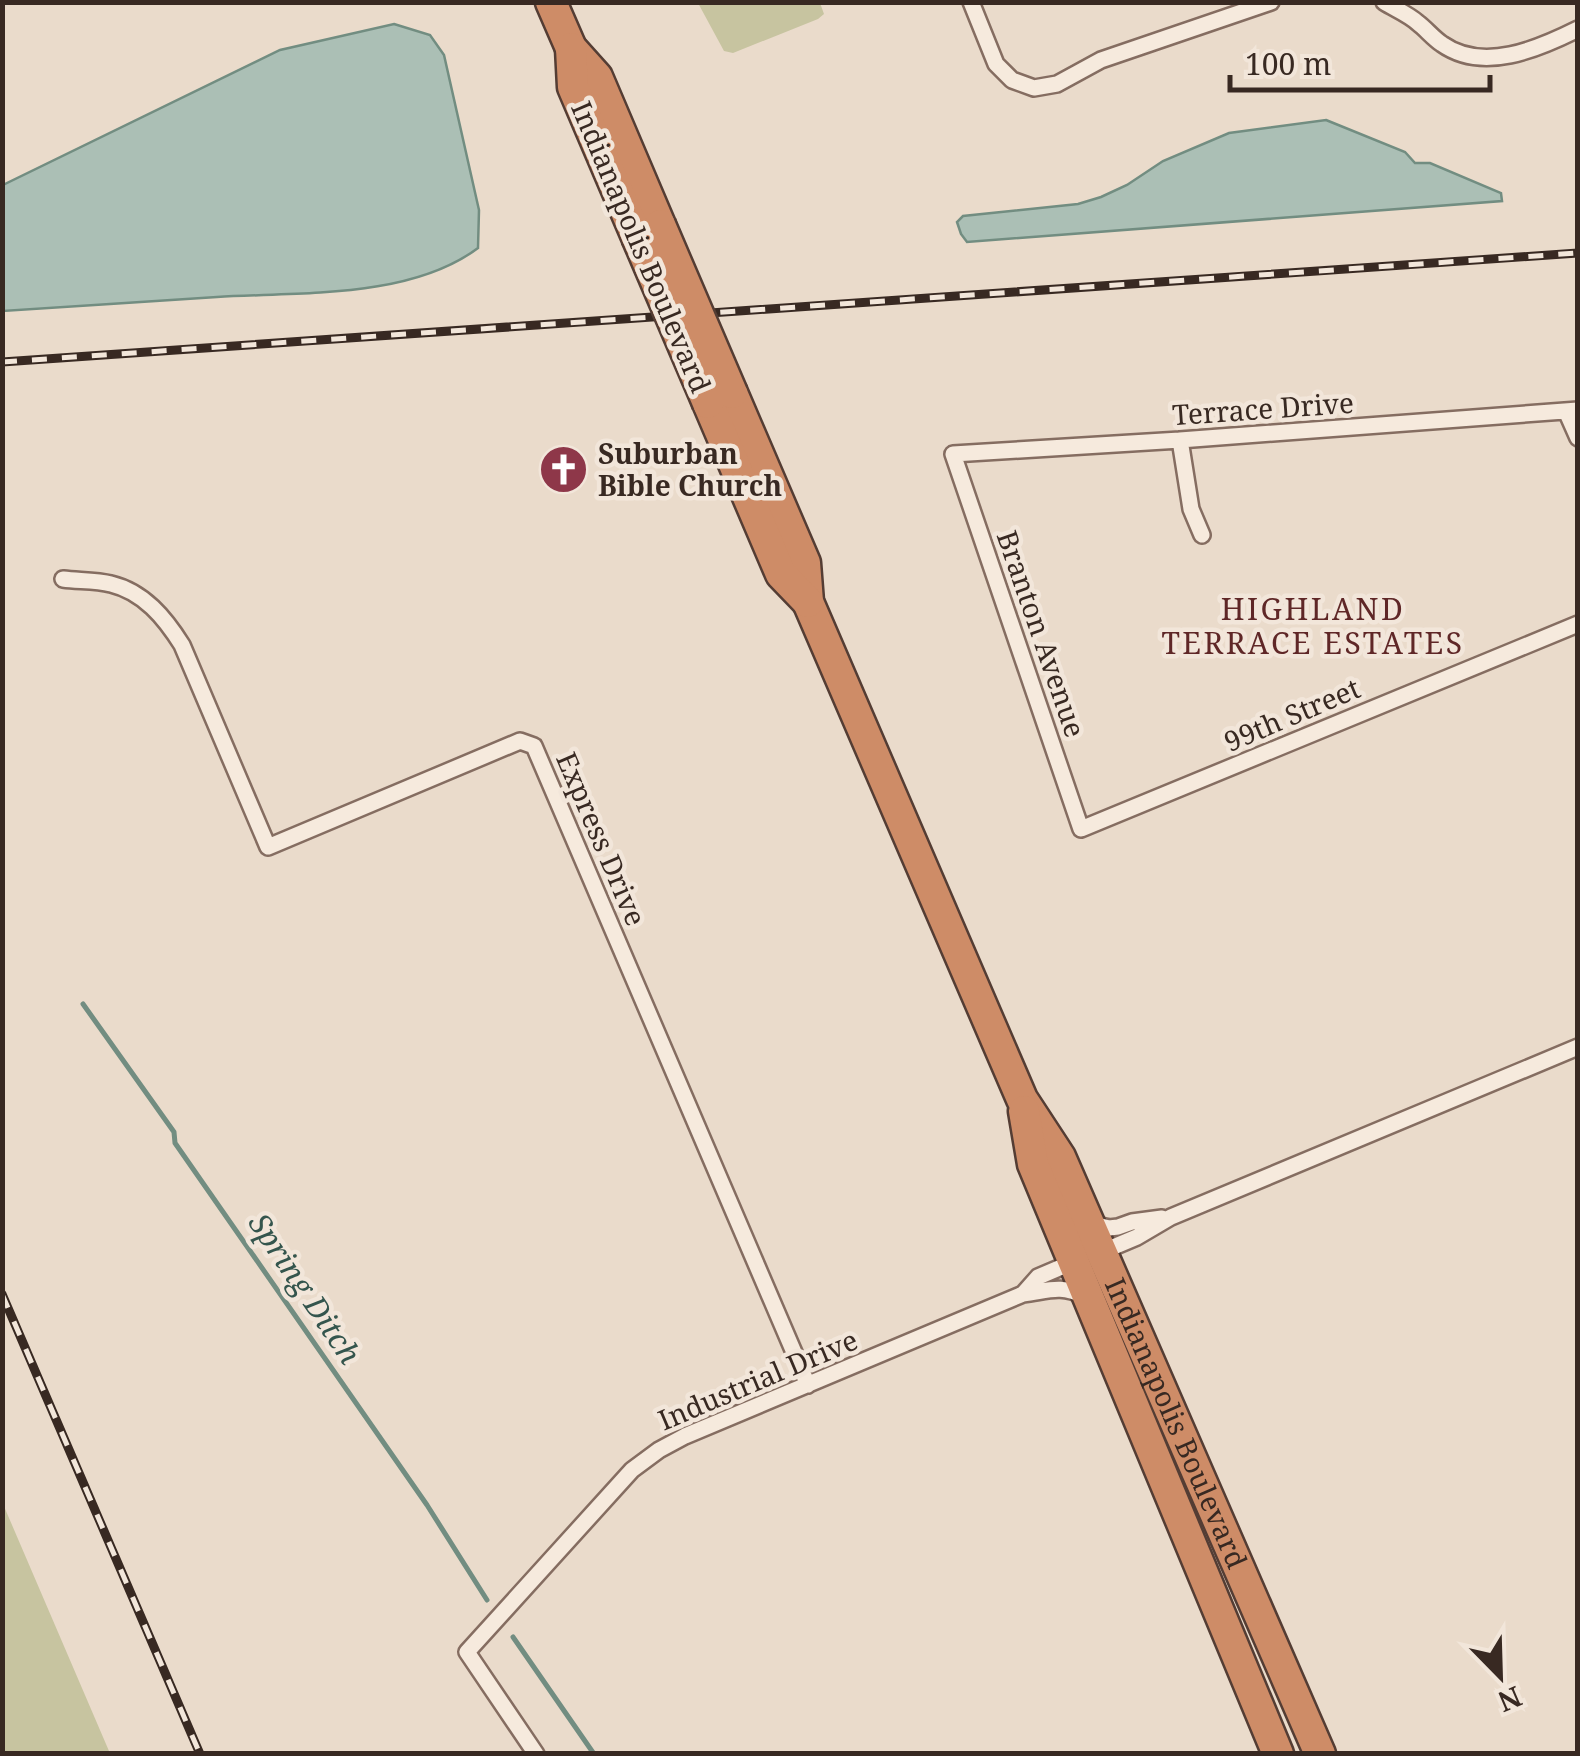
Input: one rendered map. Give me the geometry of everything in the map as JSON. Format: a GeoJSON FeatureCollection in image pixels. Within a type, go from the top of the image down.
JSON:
{"type":"FeatureCollection","features":[{"type":"Feature","properties":{"kind":"highway","name":"Indianapolis Boulevard"},"geometry":{"type":"LineString","coordinates":[[551,2],[571,48],[573,88],[648,231],[720,398],[781,574],[808,602],[1022,1099],[1060,1157],[1320,1754]]}},
{"type":"Feature","properties":{"kind":"highway","name":"Indianapolis Boulevard"},"geometry":{"type":"LineString","coordinates":[[1022,1099],[1033,1164],[1278,1754]]}},
{"type":"Feature","properties":{"kind":"street"},"geometry":{"type":"LineString","coordinates":[[971,2],[996,64],[1012,80],[1034,88],[1057,84],[1101,60],[1271,2]]}},
{"type":"Feature","properties":{"kind":"street"},"geometry":{"type":"LineString","coordinates":[[1384,2],[1416,20],[1442,45],[1474,56],[1511,55],[1578,29]]}},
{"type":"Feature","properties":{"kind":"street"},"geometry":{"type":"LineString","coordinates":[[1572,411],[1578,438]]}},
{"type":"Feature","properties":{"kind":"street","name":"Terrace Drive"},"geometry":{"type":"LineString","coordinates":[[953,454],[1572,411]]}},
{"type":"Feature","properties":{"kind":"street"},"geometry":{"type":"LineString","coordinates":[[1180,440],[1192,509],[1202,535]]}},
{"type":"Feature","properties":{"kind":"street","name":"Branton Avenue"},"geometry":{"type":"LineString","coordinates":[[953,454],[1081,830]]}},
{"type":"Feature","properties":{"kind":"street","name":"Express Drive"},"geometry":{"type":"LineString","coordinates":[[63,579],[112,584],[142,598],[167,621],[182,645],[268,847],[520,741],[534,746],[808,1385]]}},
{"type":"Feature","properties":{"kind":"street","name":"99th Street"},"geometry":{"type":"LineString","coordinates":[[1081,830],[1578,624]]}},
{"type":"Feature","properties":{"kind":"street","name":"Industrial Drive"},"geometry":{"type":"LineString","coordinates":[[1023,1294],[1038,1277],[1102,1252],[1171,1217],[1578,1046]]}},
{"type":"Feature","properties":{"kind":"street","name":"Industrial Drive"},"geometry":{"type":"LineString","coordinates":[[1089,1223],[1118,1227],[1171,1217]]}},
{"type":"Feature","properties":{"kind":"street","name":"Industrial Drive"},"geometry":{"type":"LineString","coordinates":[[536,1754],[467,1652],[632,1470],[685,1436],[1023,1294],[1060,1288],[1087,1298]]}},
{"type":"Feature","properties":{"kind":"shaded area"},"geometry":{"type":"Polygon","coordinates":[[[698,3],[820,3],[824,14],[733,53],[724,51],[698,3]]]}},
{"type":"Feature","properties":{"kind":"shaded area"},"geometry":{"type":"Polygon","coordinates":[[[394,24],[430,35],[444,55],[479,210],[478,248],[451,265],[420,276],[353,290],[3,311],[3,185],[280,50],[394,24]]]}},
{"type":"Feature","properties":{"kind":"shaded area"},"geometry":{"type":"Polygon","coordinates":[[[1326,120],[1405,152],[1415,163],[1430,163],[1501,193],[1502,201],[967,242],[957,222],[963,216],[1078,204],[1127,185],[1163,161],[1229,133],[1326,120]]]}},
{"type":"Feature","properties":{"kind":"shaded area"},"geometry":{"type":"Polygon","coordinates":[[[3,1504],[109,1751],[3,1753],[3,1504]]]}},
{"type":"Feature","properties":{"kind":"waterway","name":"Spring Ditch"},"geometry":{"type":"LineString","coordinates":[[83,1004],[427,1505],[487,1600]]}},
{"type":"Feature","properties":{"kind":"waterway","name":"Spring Ditch"},"geometry":{"type":"LineString","coordinates":[[513,1637],[594,1754]]}},
{"type":"Feature","properties":{"kind":"railway"},"geometry":{"type":"LineString","coordinates":[[2,362],[1578,253]]}},
{"type":"Feature","properties":{"kind":"railway"},"geometry":{"type":"LineString","coordinates":[[2,1294],[200,1754]]}},
{"type":"Feature","properties":{"kind":"place","name":"Suburban Bible Church"},"geometry":{"type":"Point","coordinates":[563,470]}},
{"type":"Feature","properties":{"kind":"district","name":"HIGHLAND TERRACE ESTATES"},"geometry":{"type":"Point","coordinates":[1313,627]}}]}
